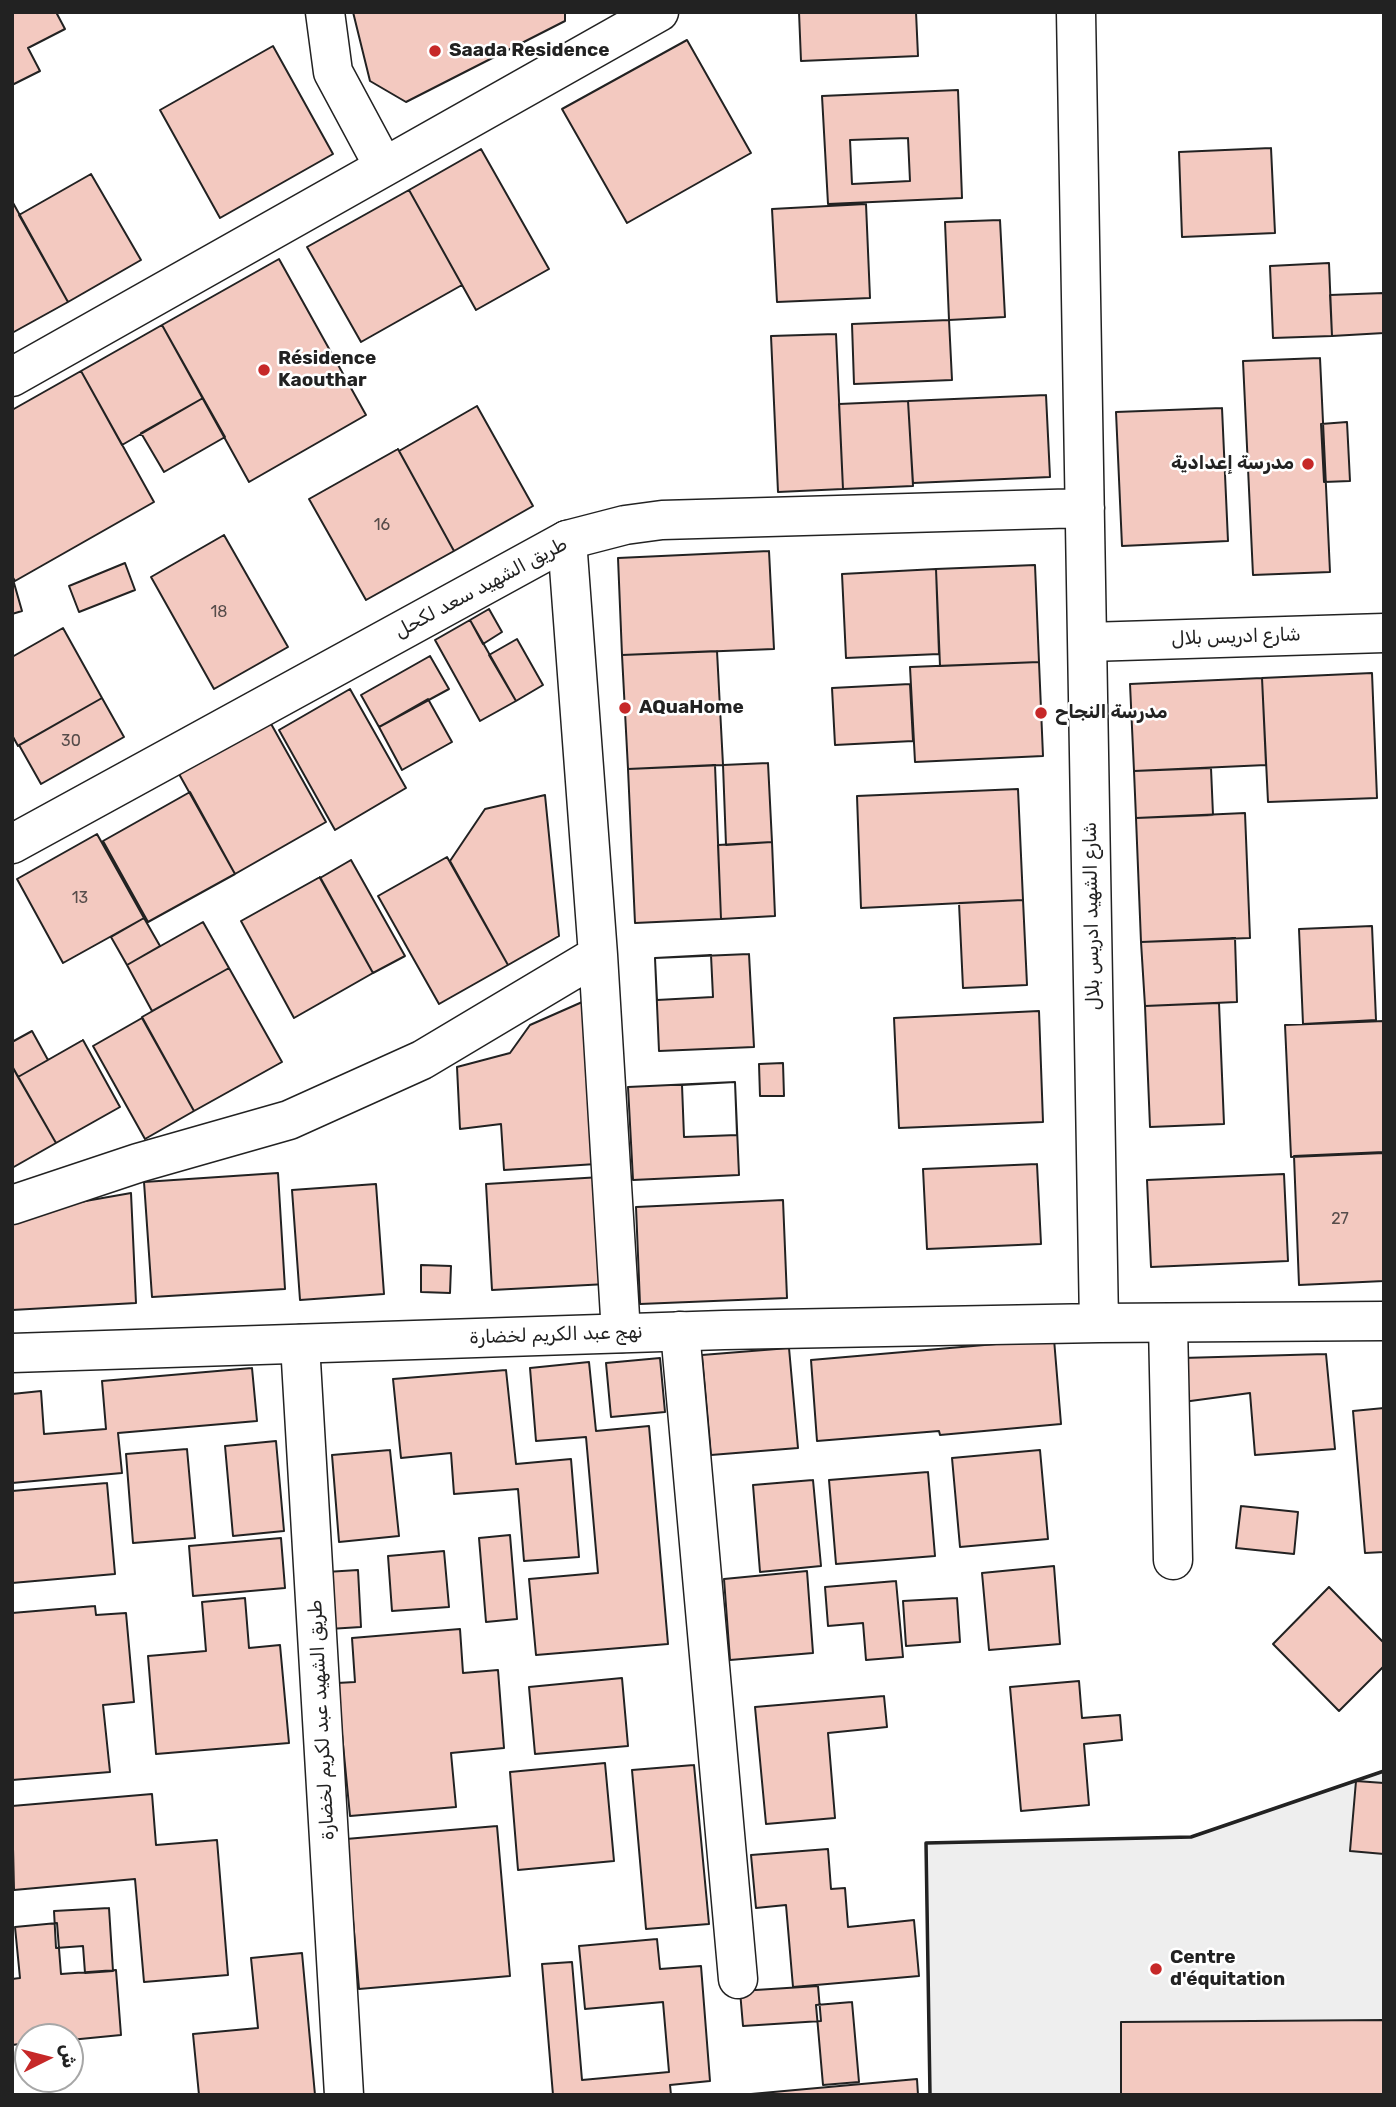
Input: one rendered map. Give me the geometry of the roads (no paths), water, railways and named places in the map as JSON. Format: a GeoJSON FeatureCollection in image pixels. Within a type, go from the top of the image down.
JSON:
{"type":"FeatureCollection","features":[{"type":"Feature","properties":{"kind":"street"},"geometry":{"type":"LineString","coordinates":[[325,12],[334,72],[384,167]]}},
{"type":"Feature","properties":{"kind":"street"},"geometry":{"type":"LineString","coordinates":[[12,377],[384,167],[610,26],[659,12]]}},
{"type":"Feature","properties":{"kind":"street","name":"شارع الشهيد ادريس بلال"},"geometry":{"type":"LineString","coordinates":[[1076,12],[1100,1323]]}},
{"type":"Feature","properties":{"kind":"street","name":"طريق الشهيد سعد لكحل"},"geometry":{"type":"LineString","coordinates":[[12,844],[567,540],[625,525],[662,520],[1085,508]]}},
{"type":"Feature","properties":{"kind":"street"},"geometry":{"type":"LineString","coordinates":[[567,540],[598,955],[621,1333]]}},
{"type":"Feature","properties":{"kind":"street","name":"شارع ادريس بلال"},"geometry":{"type":"LineString","coordinates":[[1088,642],[1384,633]]}},
{"type":"Feature","properties":{"kind":"street"},"geometry":{"type":"LineString","coordinates":[[12,1205],[138,1163],[289,1120],[422,1060],[598,955]]}},
{"type":"Feature","properties":{"kind":"street","name":"نهج عبد الكريم لخضارة"},"geometry":{"type":"LineString","coordinates":[[12,1353],[680,1331],[1384,1321]]}},
{"type":"Feature","properties":{"kind":"street"},"geometry":{"type":"LineString","coordinates":[[1168,1324],[1173,1560]]}},
{"type":"Feature","properties":{"kind":"street"},"geometry":{"type":"LineString","coordinates":[[680,1331],[738,1979]]}},
{"type":"Feature","properties":{"kind":"street","name":"طريق الشهيد عبد لكريم لخضارة"},"geometry":{"type":"LineString","coordinates":[[300,1344],[344,2095]]}},
{"type":"Feature","properties":{"kind":"place","name":"Saada Residence"},"geometry":{"type":"Point","coordinates":[435,51]}},
{"type":"Feature","properties":{"kind":"place","name":"Résidence Kaouthar"},"geometry":{"type":"Point","coordinates":[264,370]}},
{"type":"Feature","properties":{"kind":"place","name":"مدرسة إعدادية"},"geometry":{"type":"Point","coordinates":[1308,464]}},
{"type":"Feature","properties":{"kind":"place","name":"AQuaHome"},"geometry":{"type":"Point","coordinates":[625,708]}},
{"type":"Feature","properties":{"kind":"place","name":"مدرسة النجاح"},"geometry":{"type":"Point","coordinates":[1041,713]}},
{"type":"Feature","properties":{"kind":"place","name":"Centre d'équitation"},"geometry":{"type":"Point","coordinates":[1156,1969]}}]}
